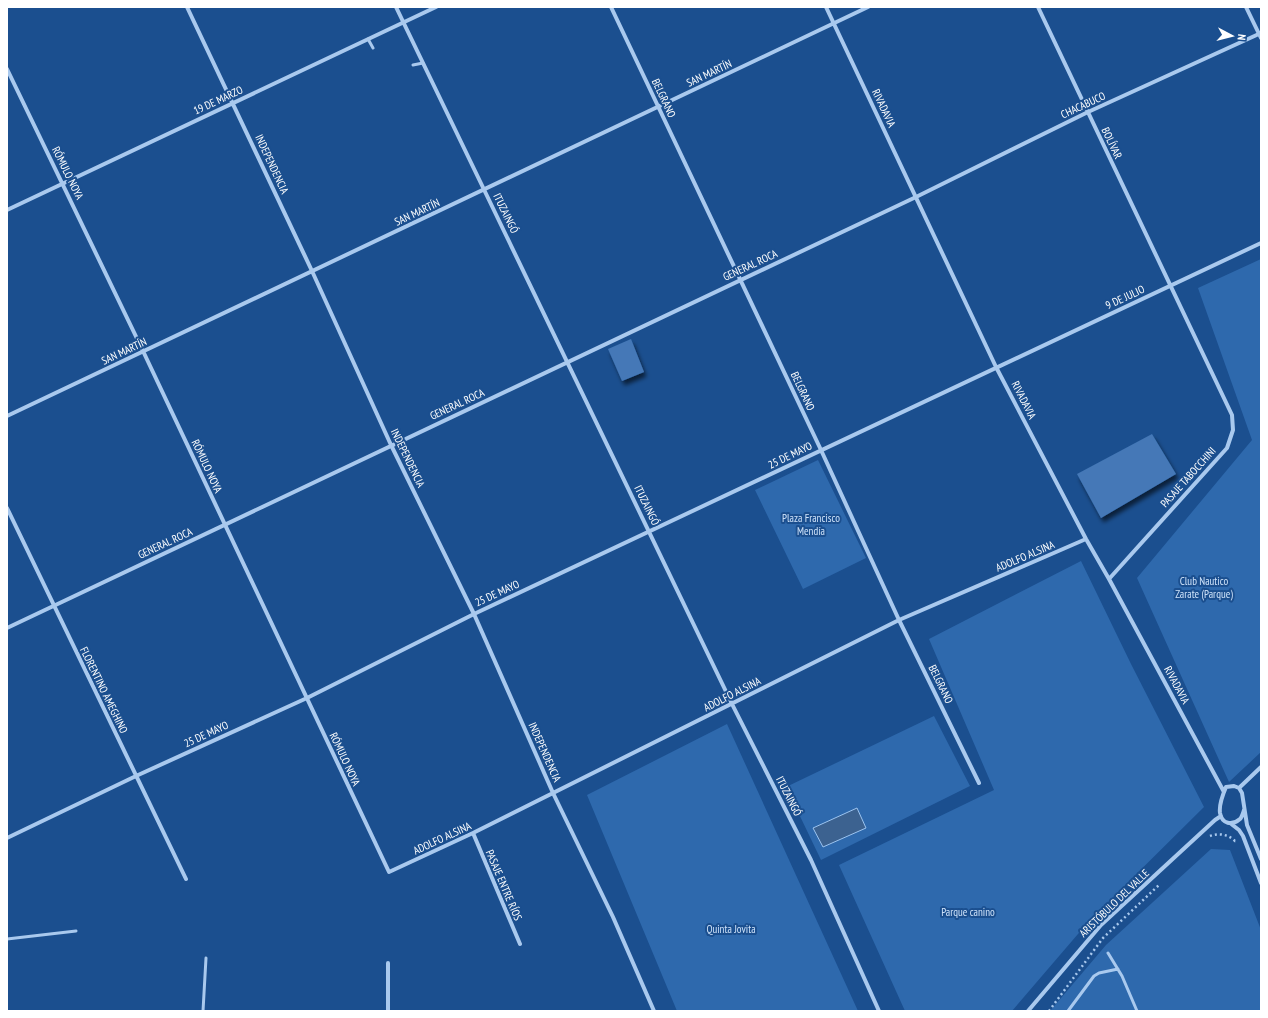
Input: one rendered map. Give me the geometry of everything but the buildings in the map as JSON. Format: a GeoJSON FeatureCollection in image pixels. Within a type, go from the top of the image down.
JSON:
{"type":"FeatureCollection","features":[{"type":"Feature","properties":{"kind":"street","name":"INDEPENDENCIA"},"geometry":{"type":"LineString","coordinates":[[187,7],[312,271],[391,445],[474,614],[553,793],[613,917],[654,1011]]}},
{"type":"Feature","properties":{"kind":"street","name":"ITUZAINGÓ"},"geometry":{"type":"LineString","coordinates":[[396,7],[732,704],[811,860],[879,1011]]}},
{"type":"Feature","properties":{"kind":"street","name":"19 DE MARZO"},"geometry":{"type":"LineString","coordinates":[[7,210],[436,7]]}},
{"type":"Feature","properties":{"kind":"street","name":"BELGRANO"},"geometry":{"type":"LineString","coordinates":[[611,7],[821,450],[899,620],[979,783]]}},
{"type":"Feature","properties":{"kind":"street","name":"RIVADAVIA"},"geometry":{"type":"LineString","coordinates":[[826,7],[996,367],[1086,539],[1224,792]]}},
{"type":"Feature","properties":{"kind":"street","name":"SAN MARTÍN"},"geometry":{"type":"LineString","coordinates":[[7,416],[868,7]]}},
{"type":"Feature","properties":{"kind":"street","name":"BOLÍVAR"},"geometry":{"type":"LineString","coordinates":[[1038,7],[1170,286]]}},
{"type":"Feature","properties":{"kind":"street"},"geometry":{"type":"LineString","coordinates":[[1246,7],[1260,35]]}},
{"type":"Feature","properties":{"kind":"street","name":"CHACABUCO"},"geometry":{"type":"LineString","coordinates":[[916,197],[1088,112],[1260,35]]}},
{"type":"Feature","properties":{"kind":"street","name":"RÓMULO NOYA"},"geometry":{"type":"LineString","coordinates":[[7,69],[63,183],[389,872]]}},
{"type":"Feature","properties":{"kind":"street","name":"GENERAL ROCA"},"geometry":{"type":"LineString","coordinates":[[7,628],[567,361],[916,197]]}},
{"type":"Feature","properties":{"kind":"street","name":"9 DE JULIO"},"geometry":{"type":"LineString","coordinates":[[996,367],[1261,243]]}},
{"type":"Feature","properties":{"kind":"street","name":"PASAJE TABOCCHINI"},"geometry":{"type":"LineString","coordinates":[[1109,579],[1227,448],[1233,430],[1232,415],[1224,396],[1170,286]]}},
{"type":"Feature","properties":{"kind":"street","name":"25 DE MAYO"},"geometry":{"type":"LineString","coordinates":[[7,838],[136,776],[307,698],[474,614],[996,367]]}},
{"type":"Feature","properties":{"kind":"street","name":"FLORENTINO AMEGHINO"},"geometry":{"type":"LineString","coordinates":[[7,508],[186,879]]}},
{"type":"Feature","properties":{"kind":"street","name":"ADOLFO ALSINA"},"geometry":{"type":"LineString","coordinates":[[389,872],[473,833],[899,620],[1086,539]]}},
{"type":"Feature","properties":{"kind":"street"},"geometry":{"type":"LineString","coordinates":[[1239,788],[1261,767]]}},
{"type":"Feature","properties":{"kind":"street"},"geometry":{"type":"LineString","coordinates":[[1261,859],[1248,825],[1242,793],[1239,788],[1229,786],[1224,792],[1220,812],[1221,816],[1226,822],[1230,823],[1239,830],[1243,836],[1261,883]]}},
{"type":"Feature","properties":{"kind":"street"},"geometry":{"type":"LineString","coordinates":[[1230,823],[1241,818],[1244,810]]}},
{"type":"Feature","properties":{"kind":"street","name":"ARISTÓBULO DEL VALLE"},"geometry":{"type":"LineString","coordinates":[[1028,1011],[1102,925],[1221,816]]}},
{"type":"Feature","properties":{"kind":"street","name":"PASAJE ENTRE RÍOS"},"geometry":{"type":"LineString","coordinates":[[473,833],[520,944]]}},
{"type":"Feature","properties":{"kind":"street"},"geometry":{"type":"LineString","coordinates":[[388,963],[388,1011]]}},
{"type":"Feature","properties":{"kind":"lane"},"geometry":{"type":"LineString","coordinates":[[368,39],[373,48]]}},
{"type":"Feature","properties":{"kind":"lane"},"geometry":{"type":"LineString","coordinates":[[413,65],[423,63]]}},
{"type":"Feature","properties":{"kind":"lane"},"geometry":{"type":"LineString","coordinates":[[7,939],[76,931]]}},
{"type":"Feature","properties":{"kind":"lane"},"geometry":{"type":"LineString","coordinates":[[1108,953],[1122,976],[1138,1011]]}},
{"type":"Feature","properties":{"kind":"lane"},"geometry":{"type":"LineString","coordinates":[[203,1011],[206,958]]}},
{"type":"Feature","properties":{"kind":"lane"},"geometry":{"type":"LineString","coordinates":[[1068,1011],[1094,976],[1099,973],[1118,969]]}},
{"type":"Feature","properties":{"kind":"path"},"geometry":{"type":"LineString","coordinates":[[1210,836],[1218,833],[1232,838],[1235,841]]}},
{"type":"Feature","properties":{"kind":"path"},"geometry":{"type":"LineString","coordinates":[[1049,1011],[1103,938],[1165,879]]}},
{"type":"Feature","properties":{"kind":"green space","name":"Club Nautico Zarate (Parque)"},"geometry":{"type":"Polygon","coordinates":[[[1261,259],[1261,752],[1229,782],[1137,578],[1252,440],[1198,288],[1261,259]]]}},
{"type":"Feature","properties":{"kind":"green space","name":"Plaza Francisco Mendía"},"geometry":{"type":"Polygon","coordinates":[[[818,460],[866,558],[803,589],[755,490],[818,460]]]}},
{"type":"Feature","properties":{"kind":"green space","name":"Parque canino"},"geometry":{"type":"Polygon","coordinates":[[[1081,561],[1131,664],[1204,807],[1090,920],[1012,1011],[905,1011],[839,865],[994,790],[929,639],[1081,561]]]}},
{"type":"Feature","properties":{"kind":"green space"},"geometry":{"type":"Polygon","coordinates":[[[934,716],[970,786],[821,860],[786,787],[934,716]]]}},
{"type":"Feature","properties":{"kind":"green space","name":"Quinta Jovita"},"geometry":{"type":"Polygon","coordinates":[[[727,724],[858,1011],[677,1011],[587,795],[727,724]]]}},
{"type":"Feature","properties":{"kind":"green space"},"geometry":{"type":"Polygon","coordinates":[[[1211,849],[1230,850],[1261,930],[1261,1011],[1050,1011],[1106,945],[1211,849]]]}},
{"type":"Feature","properties":{"kind":"shaded area"},"geometry":{"type":"Polygon","coordinates":[[[857,808],[866,828],[823,847],[813,828],[857,808]]]}}]}
